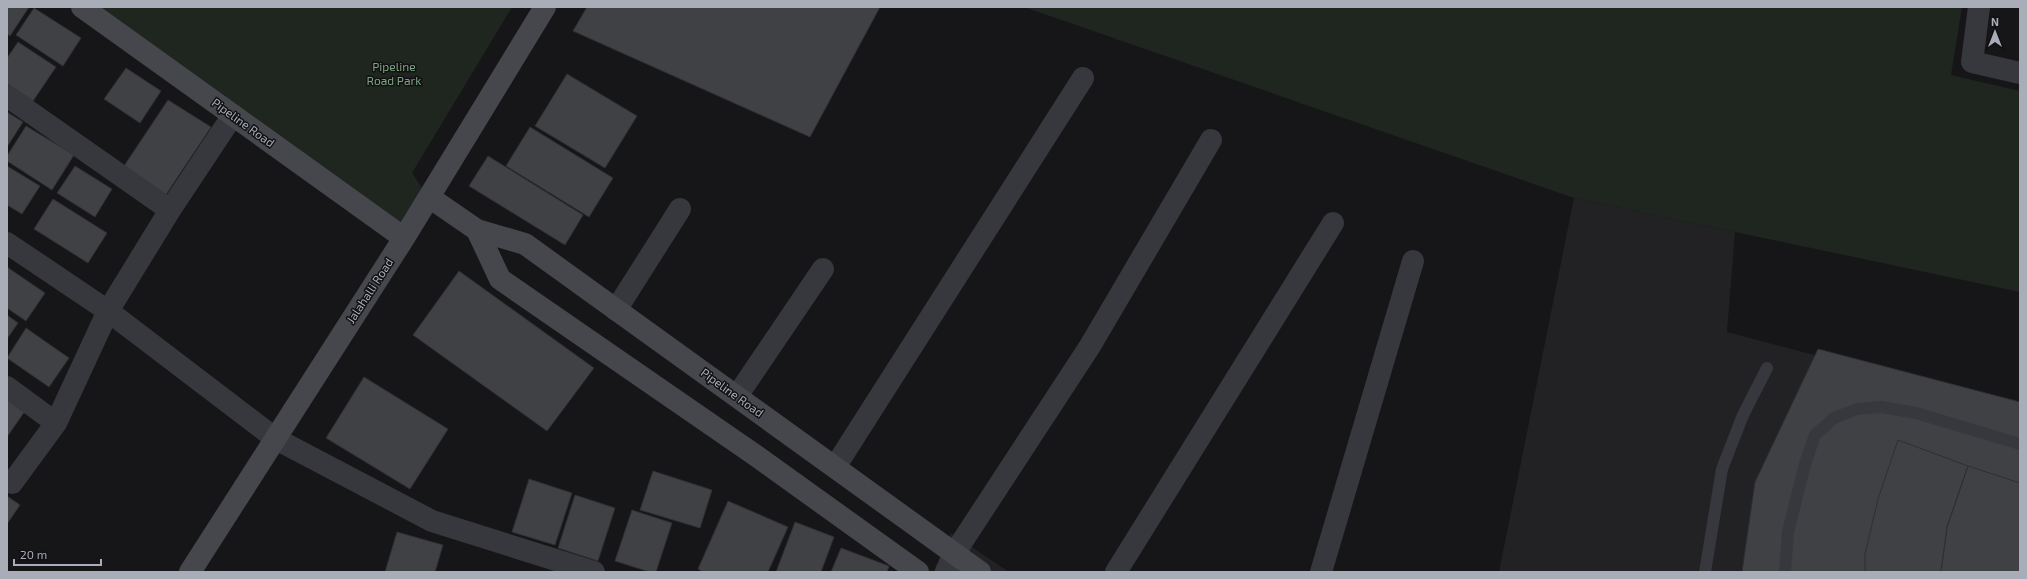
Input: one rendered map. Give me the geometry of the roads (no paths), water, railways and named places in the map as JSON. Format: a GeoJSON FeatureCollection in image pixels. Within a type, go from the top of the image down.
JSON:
{"type":"FeatureCollection","features":[{"type":"Feature","properties":{"kind":"main road","name":"Pipeline Road"},"geometry":{"type":"LineString","coordinates":[[82,7],[404,238]]}},
{"type":"Feature","properties":{"kind":"main road","name":"Jalahalli Road"},"geometry":{"type":"LineString","coordinates":[[190,572],[404,238],[545,7]]}},
{"type":"Feature","properties":{"kind":"main road","name":"Pipeline Road"},"geometry":{"type":"LineString","coordinates":[[429,197],[477,230],[525,244],[835,467],[950,563],[980,572]]}},
{"type":"Feature","properties":{"kind":"main road"},"geometry":{"type":"LineString","coordinates":[[477,230],[500,279],[748,451],[918,572]]}},
{"type":"Feature","properties":{"kind":"street"},"geometry":{"type":"LineString","coordinates":[[1979,7],[1972,62],[2020,73]]}},
{"type":"Feature","properties":{"kind":"street"},"geometry":{"type":"LineString","coordinates":[[835,467],[1083,78]]}},
{"type":"Feature","properties":{"kind":"street"},"geometry":{"type":"LineString","coordinates":[[7,96],[170,210]]}},
{"type":"Feature","properties":{"kind":"street"},"geometry":{"type":"LineString","coordinates":[[12,483],[56,423],[108,311],[170,210],[233,115]]}},
{"type":"Feature","properties":{"kind":"street"},"geometry":{"type":"LineString","coordinates":[[950,563],[1090,346],[1211,140]]}},
{"type":"Feature","properties":{"kind":"street"},"geometry":{"type":"LineString","coordinates":[[616,310],[680,209]]}},
{"type":"Feature","properties":{"kind":"street"},"geometry":{"type":"LineString","coordinates":[[1116,572],[1333,223]]}},
{"type":"Feature","properties":{"kind":"street"},"geometry":{"type":"LineString","coordinates":[[7,243],[108,311],[276,439],[432,521],[594,572]]}},
{"type":"Feature","properties":{"kind":"street"},"geometry":{"type":"LineString","coordinates":[[1321,572],[1413,261]]}},
{"type":"Feature","properties":{"kind":"street"},"geometry":{"type":"LineString","coordinates":[[737,396],[823,269]]}},
{"type":"Feature","properties":{"kind":"street"},"geometry":{"type":"LineString","coordinates":[[7,387],[56,423]]}},
{"type":"Feature","properties":{"kind":"lane"},"geometry":{"type":"LineString","coordinates":[[1705,572],[1722,469],[1744,415],[1767,368]]}},
{"type":"Feature","properties":{"kind":"lane"},"geometry":{"type":"LineString","coordinates":[[1785,572],[1788,532],[1805,464],[1815,435],[1834,418],[1857,409],[1882,407],[1916,413],[2020,444]]}},
{"type":"Feature","properties":{"kind":"park label","name":"Pipeline Road Park"},"geometry":{"type":"Point","coordinates":[394,74]}}]}
